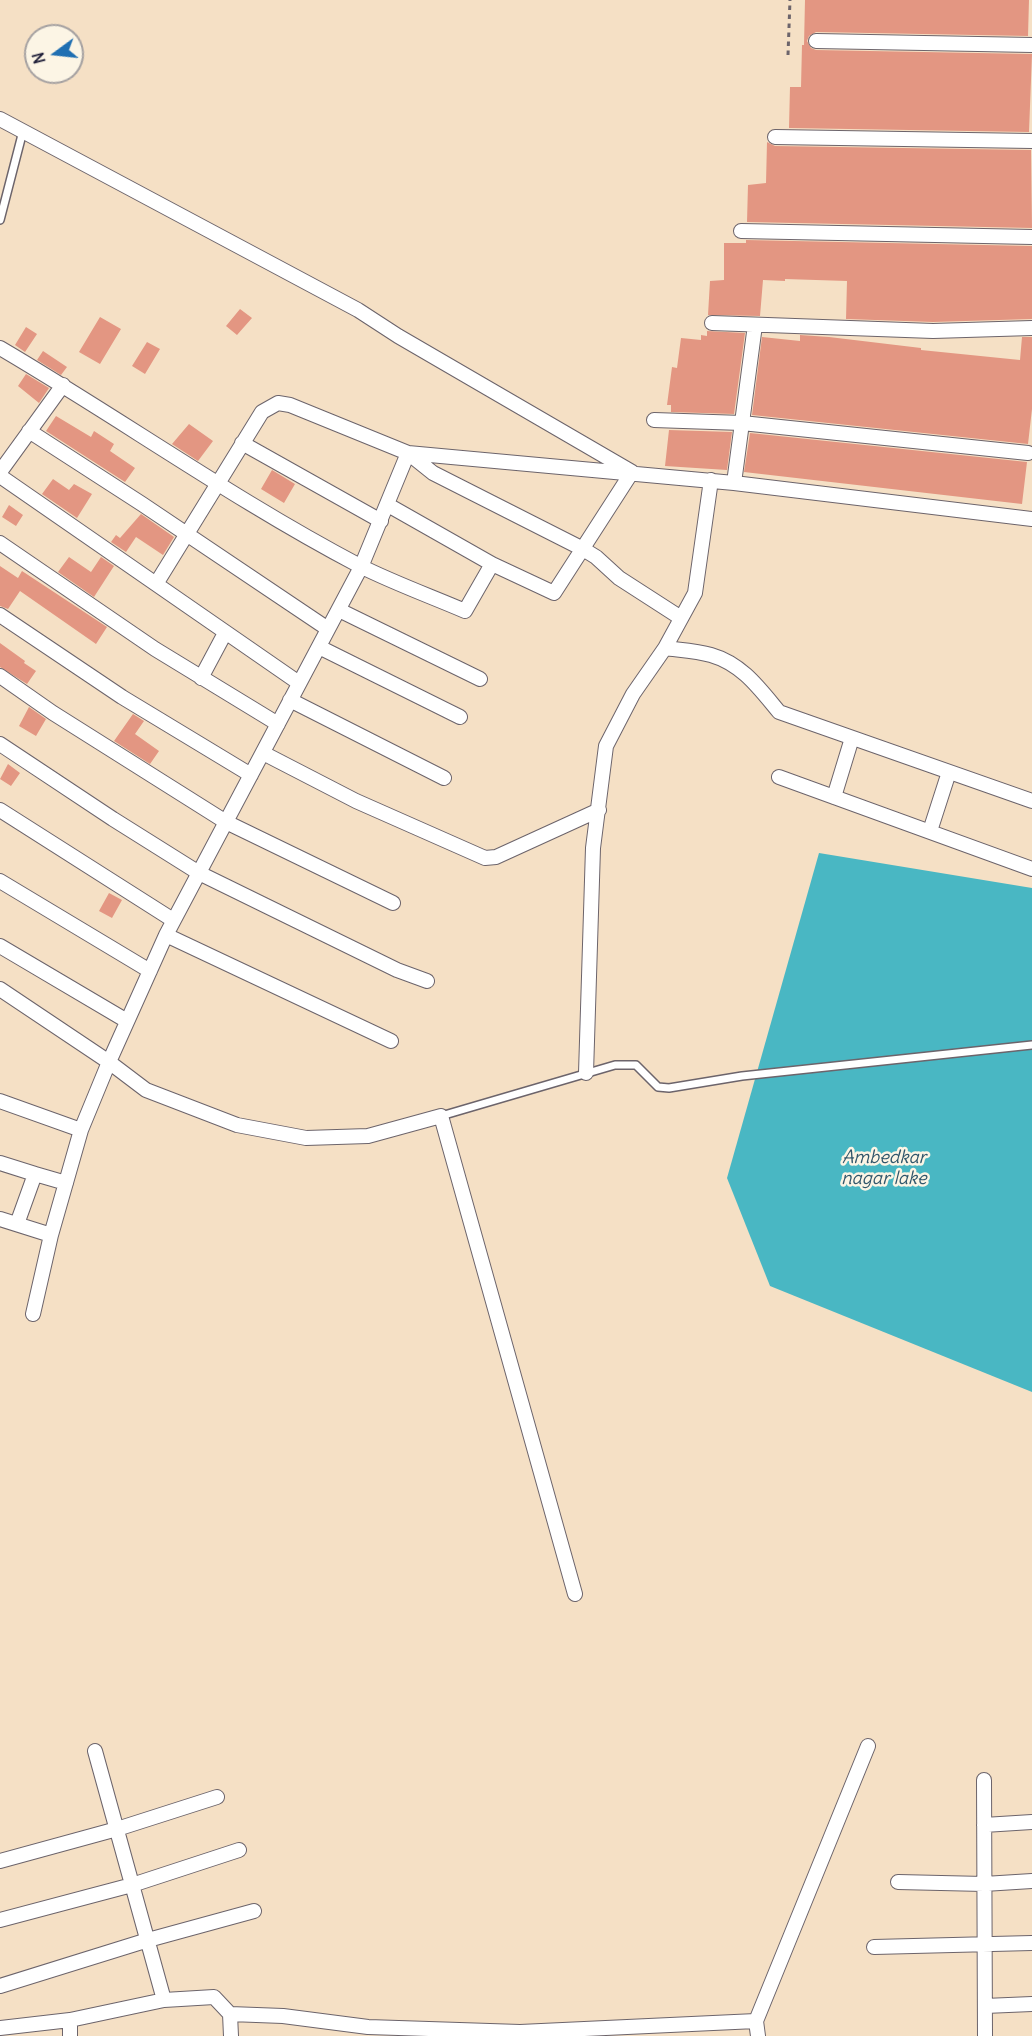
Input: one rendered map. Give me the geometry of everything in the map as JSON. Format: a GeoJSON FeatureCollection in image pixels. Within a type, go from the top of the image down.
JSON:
{"type":"FeatureCollection","features":[{"type":"Feature","properties":{"kind":"street"},"geometry":{"type":"LineString","coordinates":[[816,40],[1032,45]]}},
{"type":"Feature","properties":{"kind":"street"},"geometry":{"type":"LineString","coordinates":[[0,119],[358,310],[398,336],[632,472]]}},
{"type":"Feature","properties":{"kind":"street"},"geometry":{"type":"LineString","coordinates":[[775,137],[1032,141]]}},
{"type":"Feature","properties":{"kind":"street"},"geometry":{"type":"LineString","coordinates":[[741,231],[1032,237]]}},
{"type":"Feature","properties":{"kind":"street"},"geometry":{"type":"LineString","coordinates":[[712,323],[933,331],[1032,328]]}},
{"type":"Feature","properties":{"kind":"street"},"geometry":{"type":"LineString","coordinates":[[734,483],[755,325]]}},
{"type":"Feature","properties":{"kind":"street"},"geometry":{"type":"LineString","coordinates":[[0,348],[63,385],[216,483],[362,567],[465,612],[492,564]]}},
{"type":"Feature","properties":{"kind":"street"},"geometry":{"type":"LineString","coordinates":[[0,472],[63,385]]}},
{"type":"Feature","properties":{"kind":"street"},"geometry":{"type":"LineString","coordinates":[[156,584],[216,483],[262,412],[278,404],[290,405],[408,453],[433,472],[584,549],[618,578],[681,618]]}},
{"type":"Feature","properties":{"kind":"street"},"geometry":{"type":"LineString","coordinates":[[654,420],[742,423],[1028,453]]}},
{"type":"Feature","properties":{"kind":"street"},"geometry":{"type":"LineString","coordinates":[[29,431],[328,629]]}},
{"type":"Feature","properties":{"kind":"street"},"geometry":{"type":"LineString","coordinates":[[242,442],[381,521]]}},
{"type":"Feature","properties":{"kind":"street"},"geometry":{"type":"LineString","coordinates":[[408,453],[711,480],[1032,519]]}},
{"type":"Feature","properties":{"kind":"street"},"geometry":{"type":"LineString","coordinates":[[33,1314],[51,1235],[81,1130],[109,1062],[173,920],[362,567],[408,453]]}},
{"type":"Feature","properties":{"kind":"street"},"geometry":{"type":"LineString","coordinates":[[387,505],[492,564],[554,593],[632,472]]}},
{"type":"Feature","properties":{"kind":"street"},"geometry":{"type":"LineString","coordinates":[[0,477],[299,683]]}},
{"type":"Feature","properties":{"kind":"street"},"geometry":{"type":"LineString","coordinates":[[586,1073],[593,848],[606,746],[633,694],[664,648],[695,593],[711,480]]}},
{"type":"Feature","properties":{"kind":"street"},"geometry":{"type":"LineString","coordinates":[[0,543],[155,650],[278,724]]}},
{"type":"Feature","properties":{"kind":"street"},"geometry":{"type":"LineString","coordinates":[[339,610],[480,679]]}},
{"type":"Feature","properties":{"kind":"street"},"geometry":{"type":"LineString","coordinates":[[0,615],[122,697],[251,775]]}},
{"type":"Feature","properties":{"kind":"street"},"geometry":{"type":"LineString","coordinates":[[201,678],[225,633]]}},
{"type":"Feature","properties":{"kind":"street"},"geometry":{"type":"LineString","coordinates":[[319,647],[460,717]]}},
{"type":"Feature","properties":{"kind":"street"},"geometry":{"type":"LineString","coordinates":[[664,648],[710,655],[731,663],[753,680],[779,712],[1032,801]]}},
{"type":"Feature","properties":{"kind":"street"},"geometry":{"type":"LineString","coordinates":[[0,676],[63,719],[226,822],[393,903]]}},
{"type":"Feature","properties":{"kind":"street"},"geometry":{"type":"LineString","coordinates":[[290,700],[444,778]]}},
{"type":"Feature","properties":{"kind":"street"},"geometry":{"type":"LineString","coordinates":[[834,797],[852,738]]}},
{"type":"Feature","properties":{"kind":"street"},"geometry":{"type":"LineString","coordinates":[[0,744],[199,873],[397,970],[427,981]]}},
{"type":"Feature","properties":{"kind":"street"},"geometry":{"type":"LineString","coordinates":[[263,753],[356,801],[485,858],[496,857],[599,810]]}},
{"type":"Feature","properties":{"kind":"street"},"geometry":{"type":"LineString","coordinates":[[930,831],[949,772]]}},
{"type":"Feature","properties":{"kind":"street"},"geometry":{"type":"LineString","coordinates":[[779,777],[1032,869]]}},
{"type":"Feature","properties":{"kind":"street"},"geometry":{"type":"LineString","coordinates":[[0,810],[173,920]]}},
{"type":"Feature","properties":{"kind":"street"},"geometry":{"type":"LineString","coordinates":[[0,881],[150,971]]}},
{"type":"Feature","properties":{"kind":"street"},"geometry":{"type":"LineString","coordinates":[[166,935],[391,1041]]}},
{"type":"Feature","properties":{"kind":"street"},"geometry":{"type":"LineString","coordinates":[[0,946],[127,1021]]}},
{"type":"Feature","properties":{"kind":"street"},"geometry":{"type":"LineString","coordinates":[[0,989],[109,1062],[146,1090],[237,1125],[306,1138],[368,1136],[441,1116],[575,1594]]}},
{"type":"Feature","properties":{"kind":"street"},"geometry":{"type":"LineString","coordinates":[[0,1101],[81,1130]]}},
{"type":"Feature","properties":{"kind":"street"},"geometry":{"type":"LineString","coordinates":[[0,1163],[66,1183]]}},
{"type":"Feature","properties":{"kind":"street"},"geometry":{"type":"LineString","coordinates":[[17,1224],[35,1174]]}},
{"type":"Feature","properties":{"kind":"street"},"geometry":{"type":"LineString","coordinates":[[0,1219],[51,1235]]}},
{"type":"Feature","properties":{"kind":"street"},"geometry":{"type":"LineString","coordinates":[[759,2036],[756,2021],[868,1746]]}},
{"type":"Feature","properties":{"kind":"street"},"geometry":{"type":"LineString","coordinates":[[95,1751],[164,2000]]}},
{"type":"Feature","properties":{"kind":"street"},"geometry":{"type":"LineString","coordinates":[[984,1780],[985,2036]]}},
{"type":"Feature","properties":{"kind":"street"},"geometry":{"type":"LineString","coordinates":[[0,1861],[117,1829],[218,1797]]}},
{"type":"Feature","properties":{"kind":"street"},"geometry":{"type":"LineString","coordinates":[[984,1825],[1032,1822]]}},
{"type":"Feature","properties":{"kind":"street"},"geometry":{"type":"LineString","coordinates":[[0,1920],[132,1885],[239,1850]]}},
{"type":"Feature","properties":{"kind":"street"},"geometry":{"type":"LineString","coordinates":[[898,1882],[984,1884],[1032,1881]]}},
{"type":"Feature","properties":{"kind":"street"},"geometry":{"type":"LineString","coordinates":[[0,1986],[148,1940],[254,1911]]}},
{"type":"Feature","properties":{"kind":"street"},"geometry":{"type":"LineString","coordinates":[[874,1947],[1032,1942]]}},
{"type":"Feature","properties":{"kind":"street"},"geometry":{"type":"LineString","coordinates":[[0,2028],[70,2020],[164,2000],[214,1997],[230,2014],[231,2036]]}},
{"type":"Feature","properties":{"kind":"street"},"geometry":{"type":"LineString","coordinates":[[985,2006],[1032,2004]]}},
{"type":"Feature","properties":{"kind":"street"},"geometry":{"type":"LineString","coordinates":[[230,2014],[283,2016],[369,2032],[520,2034],[756,2021]]}},
{"type":"Feature","properties":{"kind":"street"},"geometry":{"type":"LineString","coordinates":[[70,2020],[70,2036]]}},
{"type":"Feature","properties":{"kind":"lane"},"geometry":{"type":"LineString","coordinates":[[0,220],[23,131]]}},
{"type":"Feature","properties":{"kind":"lane"},"geometry":{"type":"LineString","coordinates":[[441,1116],[615,1065],[636,1065],[658,1087],[669,1088],[742,1076],[1032,1045]]}},
{"type":"Feature","properties":{"kind":"path"},"geometry":{"type":"LineString","coordinates":[[788,55],[790,0]]}},
{"type":"Feature","properties":{"kind":"water","name":"Ambedkar nagar lake"},"geometry":{"type":"Polygon","coordinates":[[[819,853],[1032,888],[1032,1392],[770,1286],[727,1178],[819,853]]]}},
{"type":"Feature","properties":{"kind":"building"},"geometry":{"type":"Polygon","coordinates":[[[805,0],[1029,0],[1028,36],[816,32],[809,36],[807,41],[811,48],[816,50],[1032,54],[1029,132],[789,128],[790,87],[801,87],[805,0]]]}},
{"type":"Feature","properties":{"kind":"building"},"geometry":{"type":"Polygon","coordinates":[[[767,142],[775,146],[1031,150],[1032,228],[747,222],[748,185],[766,183],[767,142]]]}},
{"type":"Feature","properties":{"kind":"building"},"geometry":{"type":"Polygon","coordinates":[[[746,240],[1032,246],[1032,319],[933,322],[846,319],[847,281],[785,279],[785,281],[763,280],[760,316],[708,315],[710,281],[724,280],[724,243],[746,243],[746,240]]]}},
{"type":"Feature","properties":{"kind":"building"},"geometry":{"type":"Polygon","coordinates":[[[240,309],[252,318],[237,335],[226,326],[240,309]]]}},
{"type":"Feature","properties":{"kind":"building"},"geometry":{"type":"Polygon","coordinates":[[[100,317],[121,329],[100,364],[79,352],[100,317]]]}},
{"type":"Feature","properties":{"kind":"building"},"geometry":{"type":"Polygon","coordinates":[[[26,327],[37,334],[25,352],[15,345],[26,327]]]}},
{"type":"Feature","properties":{"kind":"building"},"geometry":{"type":"Polygon","coordinates":[[[707,331],[745,333],[734,414],[671,412],[671,405],[667,405],[672,367],[677,368],[681,338],[701,340],[701,335],[707,336],[707,331]]]}},
{"type":"Feature","properties":{"kind":"building"},"geometry":{"type":"Polygon","coordinates":[[[800,335],[1020,360],[1022,337],[1032,337],[1032,409],[1028,444],[752,415],[762,337],[800,341],[800,335]]]}},
{"type":"Feature","properties":{"kind":"building"},"geometry":{"type":"Polygon","coordinates":[[[147,342],[160,349],[145,374],[132,366],[147,342]]]}},
{"type":"Feature","properties":{"kind":"building"},"geometry":{"type":"Polygon","coordinates":[[[43,351],[67,367],[61,375],[37,360],[43,351]]]}},
{"type":"Feature","properties":{"kind":"building"},"geometry":{"type":"Polygon","coordinates":[[[26,374],[49,388],[39,403],[18,386],[26,374]]]}},
{"type":"Feature","properties":{"kind":"building"},"geometry":{"type":"Polygon","coordinates":[[[56,416],[91,437],[94,431],[114,444],[110,451],[135,468],[125,482],[46,431],[56,416]]]}},
{"type":"Feature","properties":{"kind":"building"},"geometry":{"type":"Polygon","coordinates":[[[189,424],[213,441],[198,461],[172,444],[189,424]]]}},
{"type":"Feature","properties":{"kind":"building"},"geometry":{"type":"Polygon","coordinates":[[[669,430],[732,432],[727,470],[665,466],[669,430]]]}},
{"type":"Feature","properties":{"kind":"building"},"geometry":{"type":"Polygon","coordinates":[[[750,433],[1027,462],[1022,504],[744,472],[750,433]]]}},
{"type":"Feature","properties":{"kind":"building"},"geometry":{"type":"Polygon","coordinates":[[[272,470],[295,484],[284,503],[261,489],[272,470]]]}},
{"type":"Feature","properties":{"kind":"building"},"geometry":{"type":"Polygon","coordinates":[[[53,479],[69,490],[74,484],[92,494],[77,518],[42,494],[53,479]]]}},
{"type":"Feature","properties":{"kind":"building"},"geometry":{"type":"Polygon","coordinates":[[[9,505],[23,515],[16,526],[2,517],[9,505]]]}},
{"type":"Feature","properties":{"kind":"building"},"geometry":{"type":"Polygon","coordinates":[[[141,514],[174,537],[163,555],[136,537],[126,552],[111,542],[116,535],[120,538],[141,514]]]}},
{"type":"Feature","properties":{"kind":"building"},"geometry":{"type":"Polygon","coordinates":[[[69,557],[91,572],[101,557],[114,566],[94,597],[58,572],[69,557]]]}},
{"type":"Feature","properties":{"kind":"building"},"geometry":{"type":"Polygon","coordinates":[[[0,566],[18,578],[22,571],[107,627],[96,644],[20,591],[8,609],[0,606],[0,566]]]}},
{"type":"Feature","properties":{"kind":"building"},"geometry":{"type":"Polygon","coordinates":[[[0,643],[36,671],[27,684],[0,667],[0,643]]]}},
{"type":"Feature","properties":{"kind":"building"},"geometry":{"type":"Polygon","coordinates":[[[29,707],[46,719],[36,736],[19,726],[29,707]]]}},
{"type":"Feature","properties":{"kind":"building"},"geometry":{"type":"Polygon","coordinates":[[[133,714],[144,721],[135,734],[159,751],[150,764],[114,741],[133,714]]]}},
{"type":"Feature","properties":{"kind":"building"},"geometry":{"type":"Polygon","coordinates":[[[8,764],[20,773],[11,786],[0,779],[8,764]]]}},
{"type":"Feature","properties":{"kind":"building"},"geometry":{"type":"Polygon","coordinates":[[[109,893],[122,900],[112,918],[99,911],[109,893]]]}}]}
